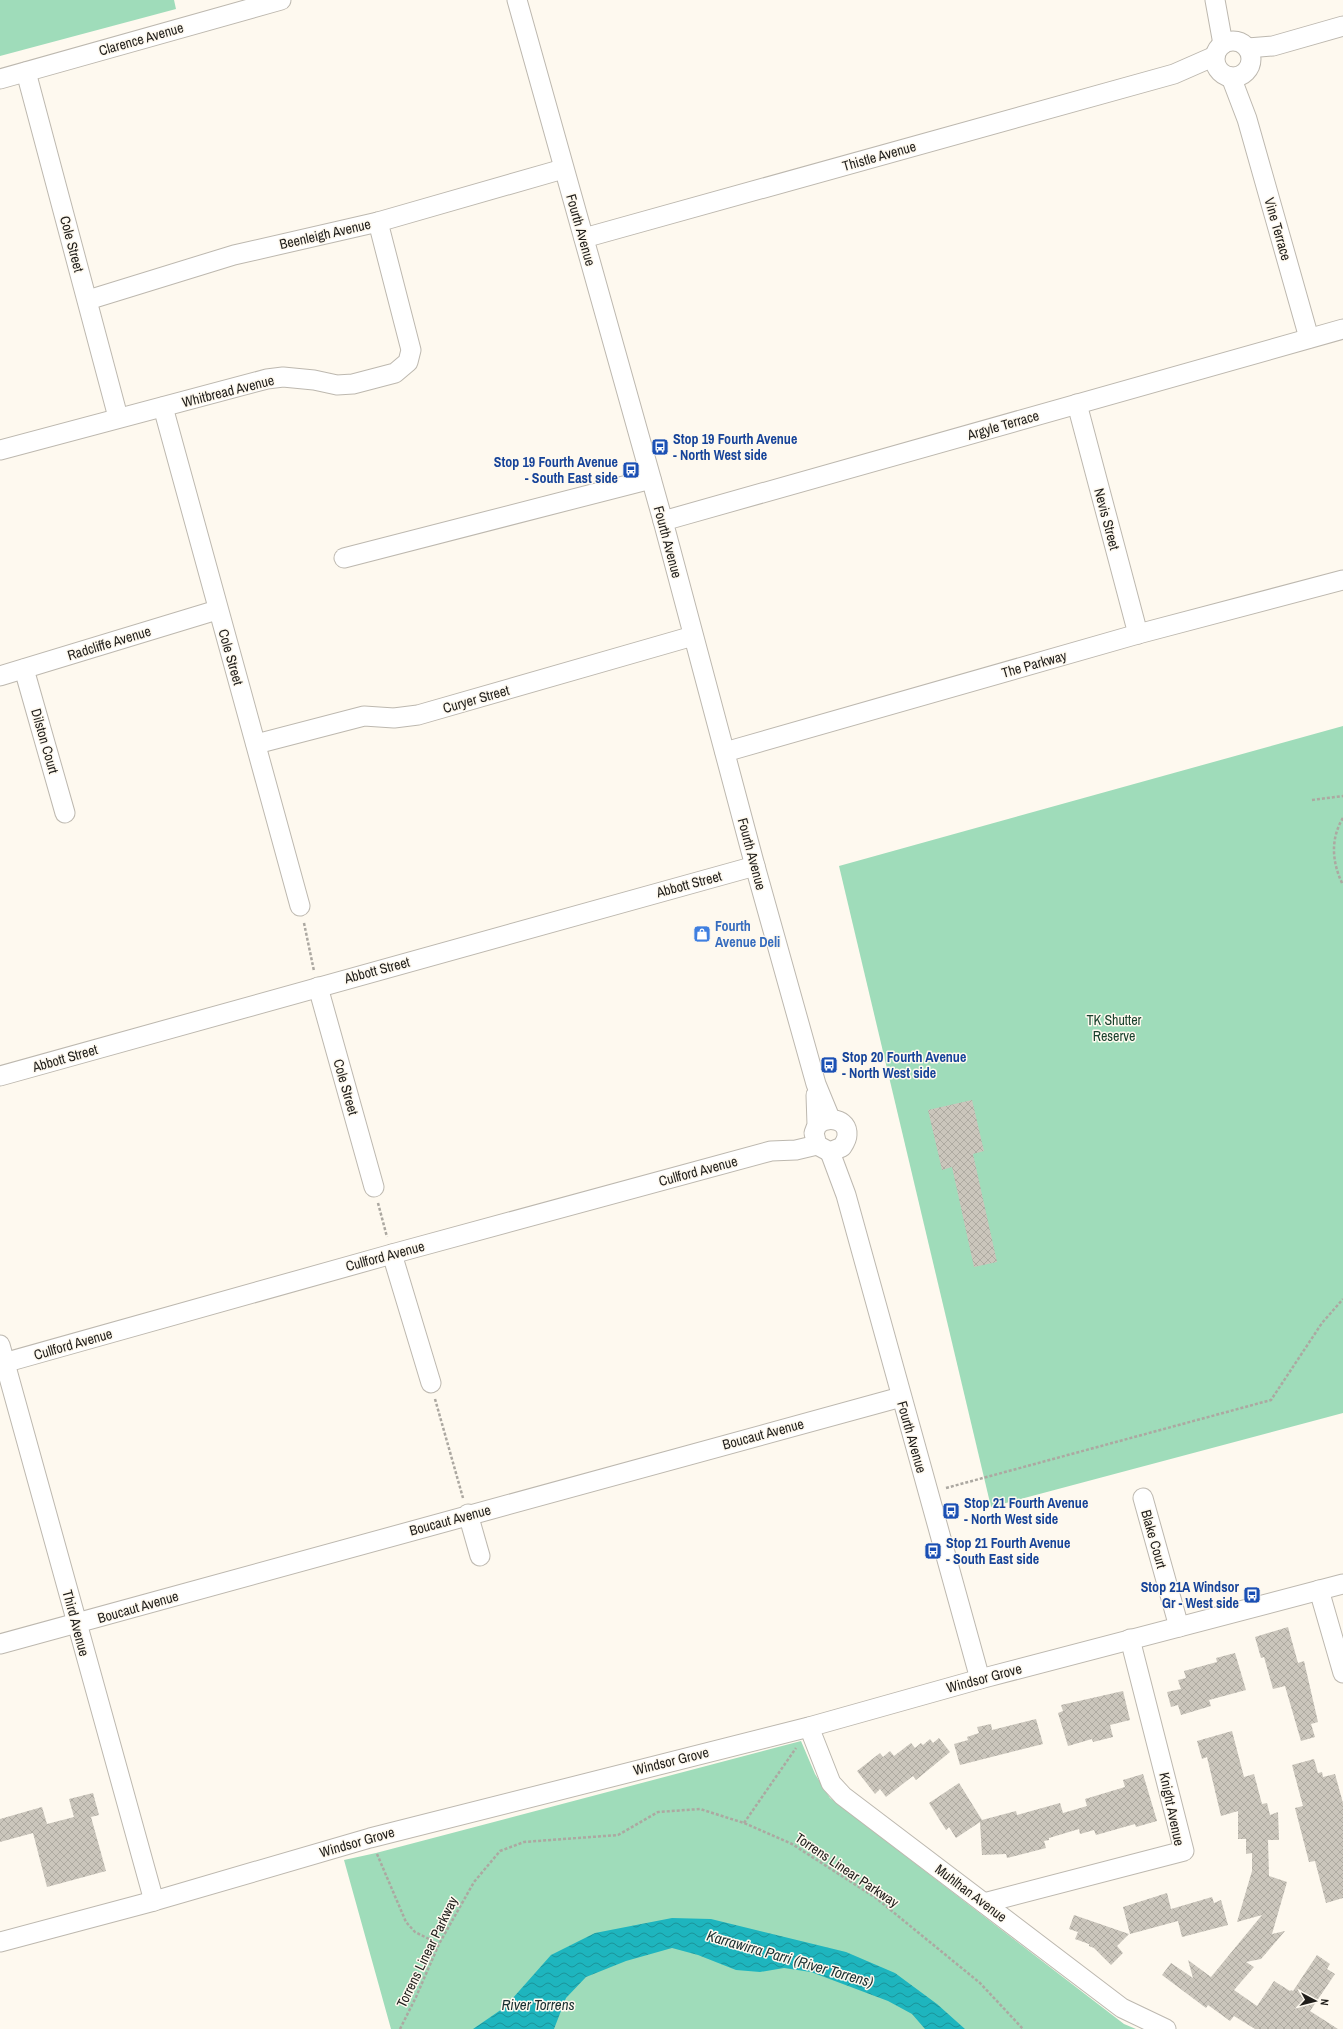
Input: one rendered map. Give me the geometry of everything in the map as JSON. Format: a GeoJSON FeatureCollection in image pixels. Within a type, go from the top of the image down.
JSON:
{"type":"FeatureCollection","features":[{"type":"Feature","properties":{"kind":"street","name":"Clarence Avenue"},"geometry":{"type":"LineString","coordinates":[[0,79],[262,2],[281,0]]}},
{"type":"Feature","properties":{"kind":"street","name":"Fourth Avenue"},"geometry":{"type":"LineString","coordinates":[[517,0],[563,169],[584,238],[663,521],[693,636],[726,752],[755,866],[816,1084],[825,1137],[846,1195],[980,1678]]}},
{"type":"Feature","properties":{"kind":"street","name":"Vine Terrace"},"geometry":{"type":"LineString","coordinates":[[1217,6],[1234,59],[1247,119],[1309,338]]}},
{"type":"Feature","properties":{"kind":"street","name":"Thistle Avenue"},"geometry":{"type":"LineString","coordinates":[[584,238],[1174,74],[1234,59],[1343,26]]}},
{"type":"Feature","properties":{"kind":"street","name":"Cole Street"},"geometry":{"type":"LineString","coordinates":[[26,72],[118,417]]}},
{"type":"Feature","properties":{"kind":"street","name":"Beenleigh Avenue"},"geometry":{"type":"LineString","coordinates":[[88,300],[234,255],[378,222],[563,169]]}},
{"type":"Feature","properties":{"kind":"street","name":"Whitbread Avenue"},"geometry":{"type":"LineString","coordinates":[[0,450],[118,417],[163,407],[267,379],[283,377],[314,380],[337,385],[353,384],[395,373],[408,362],[411,350],[378,222]]}},
{"type":"Feature","properties":{"kind":"street","name":"Argyle Terrace"},"geometry":{"type":"LineString","coordinates":[[663,521],[1343,329]]}},
{"type":"Feature","properties":{"kind":"street","name":"Nevis Street"},"geometry":{"type":"LineString","coordinates":[[1077,404],[1138,634]]}},
{"type":"Feature","properties":{"kind":"street","name":"Cole Street"},"geometry":{"type":"LineString","coordinates":[[163,407],[217,610],[256,744],[300,906]]}},
{"type":"Feature","properties":{"kind":"street"},"geometry":{"type":"LineString","coordinates":[[344,558],[651,479]]}},
{"type":"Feature","properties":{"kind":"street","name":"The Parkway"},"geometry":{"type":"LineString","coordinates":[[726,752],[1138,634],[1343,580]]}},
{"type":"Feature","properties":{"kind":"street","name":"Radcliffe Avenue"},"geometry":{"type":"LineString","coordinates":[[0,676],[217,610]]}},
{"type":"Feature","properties":{"kind":"street","name":"Curyer Street"},"geometry":{"type":"LineString","coordinates":[[256,744],[364,716],[394,718],[418,715],[693,636]]}},
{"type":"Feature","properties":{"kind":"street","name":"Dilston Court"},"geometry":{"type":"LineString","coordinates":[[24,669],[65,813]]}},
{"type":"Feature","properties":{"kind":"street","name":"Abbott Street"},"geometry":{"type":"LineString","coordinates":[[0,1076],[755,866]]}},
{"type":"Feature","properties":{"kind":"street","name":"Cole Street"},"geometry":{"type":"LineString","coordinates":[[318,987],[374,1187]]}},
{"type":"Feature","properties":{"kind":"street","name":"Cullford Avenue"},"geometry":{"type":"LineString","coordinates":[[2,1364],[392,1254],[771,1151],[796,1150],[825,1137]]}},
{"type":"Feature","properties":{"kind":"street"},"geometry":{"type":"LineString","coordinates":[[392,1254],[431,1383]]}},
{"type":"Feature","properties":{"kind":"street","name":"Third Avenue"},"geometry":{"type":"LineString","coordinates":[[0,1345],[2,1364],[154,1901]]}},
{"type":"Feature","properties":{"kind":"street","name":"Boucaut Avenue"},"geometry":{"type":"LineString","coordinates":[[0,1644],[468,1514],[901,1397]]}},
{"type":"Feature","properties":{"kind":"street","name":"Blake Court"},"geometry":{"type":"LineString","coordinates":[[1143,1498],[1179,1626]]}},
{"type":"Feature","properties":{"kind":"street"},"geometry":{"type":"LineString","coordinates":[[468,1514],[480,1556]]}},
{"type":"Feature","properties":{"kind":"street","name":"Windsor Grove"},"geometry":{"type":"LineString","coordinates":[[0,1942],[154,1901],[370,1838],[809,1727],[980,1678],[1343,1584]]}},
{"type":"Feature","properties":{"kind":"street"},"geometry":{"type":"LineString","coordinates":[[1320,1590],[1343,1673]]}},
{"type":"Feature","properties":{"kind":"street","name":"Knight Avenue"},"geometry":{"type":"LineString","coordinates":[[984,1903],[1184,1851],[1130,1639]]}},
{"type":"Feature","properties":{"kind":"street","name":"Muhlhan Avenue"},"geometry":{"type":"LineString","coordinates":[[809,1727],[831,1783],[843,1796],[1122,2008],[1166,2029]]}},
{"type":"Feature","properties":{"kind":"path"},"geometry":{"type":"LineString","coordinates":[[1312,800],[1343,796]]}},
{"type":"Feature","properties":{"kind":"path"},"geometry":{"type":"LineString","coordinates":[[1343,818],[1334,841],[1334,857],[1338,875],[1343,885]]}},
{"type":"Feature","properties":{"kind":"path"},"geometry":{"type":"LineString","coordinates":[[300,906],[318,987]]}},
{"type":"Feature","properties":{"kind":"path"},"geometry":{"type":"LineString","coordinates":[[374,1187],[392,1254]]}},
{"type":"Feature","properties":{"kind":"path"},"geometry":{"type":"LineString","coordinates":[[928,1493],[1229,1413],[1271,1400],[1322,1323],[1343,1299]]}},
{"type":"Feature","properties":{"kind":"path"},"geometry":{"type":"LineString","coordinates":[[431,1383],[468,1514]]}},
{"type":"Feature","properties":{"kind":"path"},"geometry":{"type":"LineString","coordinates":[[744,1823],[796,1750],[809,1727]]}},
{"type":"Feature","properties":{"kind":"path","name":"Torrens Linear Parkway"},"geometry":{"type":"LineString","coordinates":[[400,2029],[439,1944],[474,1882],[500,1851],[524,1842],[618,1836],[658,1812],[700,1810],[744,1823],[792,1844],[876,1898],[980,1983],[1023,2029]]}},
{"type":"Feature","properties":{"kind":"path"},"geometry":{"type":"LineString","coordinates":[[370,1838],[406,1922],[416,1932],[439,1944]]}},
{"type":"Feature","properties":{"kind":"green space"},"geometry":{"type":"Polygon","coordinates":[[[0,0],[174,0],[176,9],[0,56],[0,0]]]}},
{"type":"Feature","properties":{"kind":"green space","name":"TK Shutter Reserve"},"geometry":{"type":"Polygon","coordinates":[[[1343,726],[1343,1413],[991,1507],[839,866],[1343,726]]]}},
{"type":"Feature","properties":{"kind":"green space"},"geometry":{"type":"Polygon","coordinates":[[[801,1741],[815,1774],[830,1798],[1124,2024],[1136,2029],[391,2029],[344,1860],[376,1853],[801,1741]]]}},
{"type":"Feature","properties":{"kind":"water","name":"River Torrens"},"geometry":{"type":"Polygon","coordinates":[[[672,1918],[711,1919],[846,1952],[895,1973],[937,2004],[965,2029],[925,2029],[912,2014],[888,2001],[811,1972],[784,1968],[760,1972],[736,1970],[698,1955],[672,1948],[626,1961],[586,1977],[566,1998],[554,2029],[473,2029],[505,2007],[551,1955],[595,1933],[672,1918]]]}},
{"type":"Feature","properties":{"kind":"building"},"geometry":{"type":"Polygon","coordinates":[[[972,1100],[984,1151],[973,1154],[997,1262],[974,1267],[952,1167],[942,1170],[928,1110],[972,1100]]]}},
{"type":"Feature","properties":{"kind":"building"},"geometry":{"type":"Polygon","coordinates":[[[1288,1627],[1298,1663],[1304,1661],[1318,1722],[1311,1724],[1315,1737],[1301,1741],[1285,1686],[1273,1689],[1264,1657],[1261,1658],[1255,1637],[1288,1627]]]}},
{"type":"Feature","properties":{"kind":"building"},"geometry":{"type":"Polygon","coordinates":[[[1235,1653],[1246,1690],[1209,1700],[1211,1706],[1181,1715],[1178,1705],[1171,1707],[1167,1692],[1181,1689],[1178,1680],[1186,1678],[1184,1671],[1217,1662],[1216,1658],[1235,1653]]]}},
{"type":"Feature","properties":{"kind":"building"},"geometry":{"type":"Polygon","coordinates":[[[1123,1691],[1130,1720],[1110,1725],[1113,1737],[1093,1742],[1092,1739],[1068,1746],[1058,1713],[1063,1711],[1061,1705],[1123,1691]]]}},
{"type":"Feature","properties":{"kind":"building"},"geometry":{"type":"Polygon","coordinates":[[[1036,1719],[1043,1744],[960,1765],[954,1744],[968,1740],[967,1737],[979,1733],[977,1727],[991,1724],[992,1730],[1036,1719]]]}},
{"type":"Feature","properties":{"kind":"building"},"geometry":{"type":"Polygon","coordinates":[[[1232,1731],[1244,1777],[1254,1774],[1262,1804],[1267,1803],[1270,1815],[1278,1812],[1279,1840],[1268,1840],[1269,1876],[1287,1882],[1272,1934],[1285,1931],[1261,1959],[1246,1962],[1254,1967],[1234,1990],[1257,2006],[1274,1981],[1290,1991],[1293,1991],[1317,1955],[1330,1964],[1327,1969],[1335,1974],[1310,2011],[1338,2029],[1255,2029],[1234,2016],[1230,2021],[1208,2005],[1206,2008],[1162,1975],[1171,1963],[1193,1978],[1188,1960],[1211,1977],[1262,1915],[1237,1922],[1252,1871],[1252,1853],[1246,1854],[1246,1839],[1238,1839],[1238,1811],[1221,1816],[1207,1757],[1202,1759],[1197,1741],[1232,1731]]]}},
{"type":"Feature","properties":{"kind":"building"},"geometry":{"type":"Polygon","coordinates":[[[939,1738],[950,1752],[916,1780],[913,1776],[886,1797],[880,1789],[875,1794],[857,1771],[880,1753],[883,1757],[890,1751],[894,1756],[911,1743],[915,1748],[921,1743],[923,1745],[930,1739],[933,1743],[939,1738]]]}},
{"type":"Feature","properties":{"kind":"building"},"geometry":{"type":"Polygon","coordinates":[[[1314,1759],[1318,1773],[1322,1772],[1323,1777],[1335,1774],[1343,1803],[1343,1898],[1326,1903],[1315,1861],[1309,1862],[1295,1808],[1303,1806],[1292,1765],[1314,1759]]]}},
{"type":"Feature","properties":{"kind":"building"},"geometry":{"type":"Polygon","coordinates":[[[1143,1774],[1157,1821],[1136,1827],[1135,1824],[1096,1835],[1094,1830],[1080,1834],[1079,1829],[1049,1838],[1049,1840],[1044,1841],[1046,1848],[1007,1858],[1006,1854],[982,1855],[980,1822],[956,1838],[949,1827],[946,1830],[929,1803],[959,1783],[982,1820],[1016,1811],[1017,1815],[1060,1803],[1063,1813],[1087,1806],[1085,1799],[1125,1787],[1123,1780],[1143,1774]]]}},
{"type":"Feature","properties":{"kind":"building"},"geometry":{"type":"Polygon","coordinates":[[[93,1793],[99,1815],[91,1817],[106,1871],[47,1887],[33,1833],[0,1842],[0,1819],[42,1807],[47,1824],[74,1817],[69,1799],[93,1793]]]}},
{"type":"Feature","properties":{"kind":"building"},"geometry":{"type":"Polygon","coordinates":[[[1167,1893],[1171,1909],[1212,1897],[1214,1903],[1221,1900],[1228,1925],[1182,1937],[1178,1921],[1130,1934],[1123,1907],[1167,1893]]]}},
{"type":"Feature","properties":{"kind":"building"},"geometry":{"type":"Polygon","coordinates":[[[1074,1915],[1129,1934],[1117,1946],[1123,1953],[1111,1965],[1094,1948],[1089,1946],[1089,1944],[1075,1939],[1078,1932],[1069,1929],[1074,1915]]]}},
{"type":"Feature","properties":{"kind":"place","name":"Stop 19 Fourth Avenue - North West side"},"geometry":{"type":"Point","coordinates":[660,447]}},
{"type":"Feature","properties":{"kind":"place","name":"Stop 19 Fourth Avenue - South East side"},"geometry":{"type":"Point","coordinates":[631,470]}},
{"type":"Feature","properties":{"kind":"place","name":"Fourth Avenue Deli"},"geometry":{"type":"Point","coordinates":[702,934]}},
{"type":"Feature","properties":{"kind":"place","name":"Stop 20 Fourth Avenue - North West side"},"geometry":{"type":"Point","coordinates":[829,1065]}},
{"type":"Feature","properties":{"kind":"place","name":"Stop 21 Fourth Avenue - North West side"},"geometry":{"type":"Point","coordinates":[951,1511]}},
{"type":"Feature","properties":{"kind":"place","name":"Stop 21 Fourth Avenue - South East side"},"geometry":{"type":"Point","coordinates":[933,1551]}},
{"type":"Feature","properties":{"kind":"place","name":"Stop 21A Windsor Gr - West side"},"geometry":{"type":"Point","coordinates":[1252,1595]}},
{"type":"Feature","properties":{"kind":"water label","name":"Karrawirra Parri (River Torrens)"},"geometry":{"type":"Point","coordinates":[790,1959]}}]}
